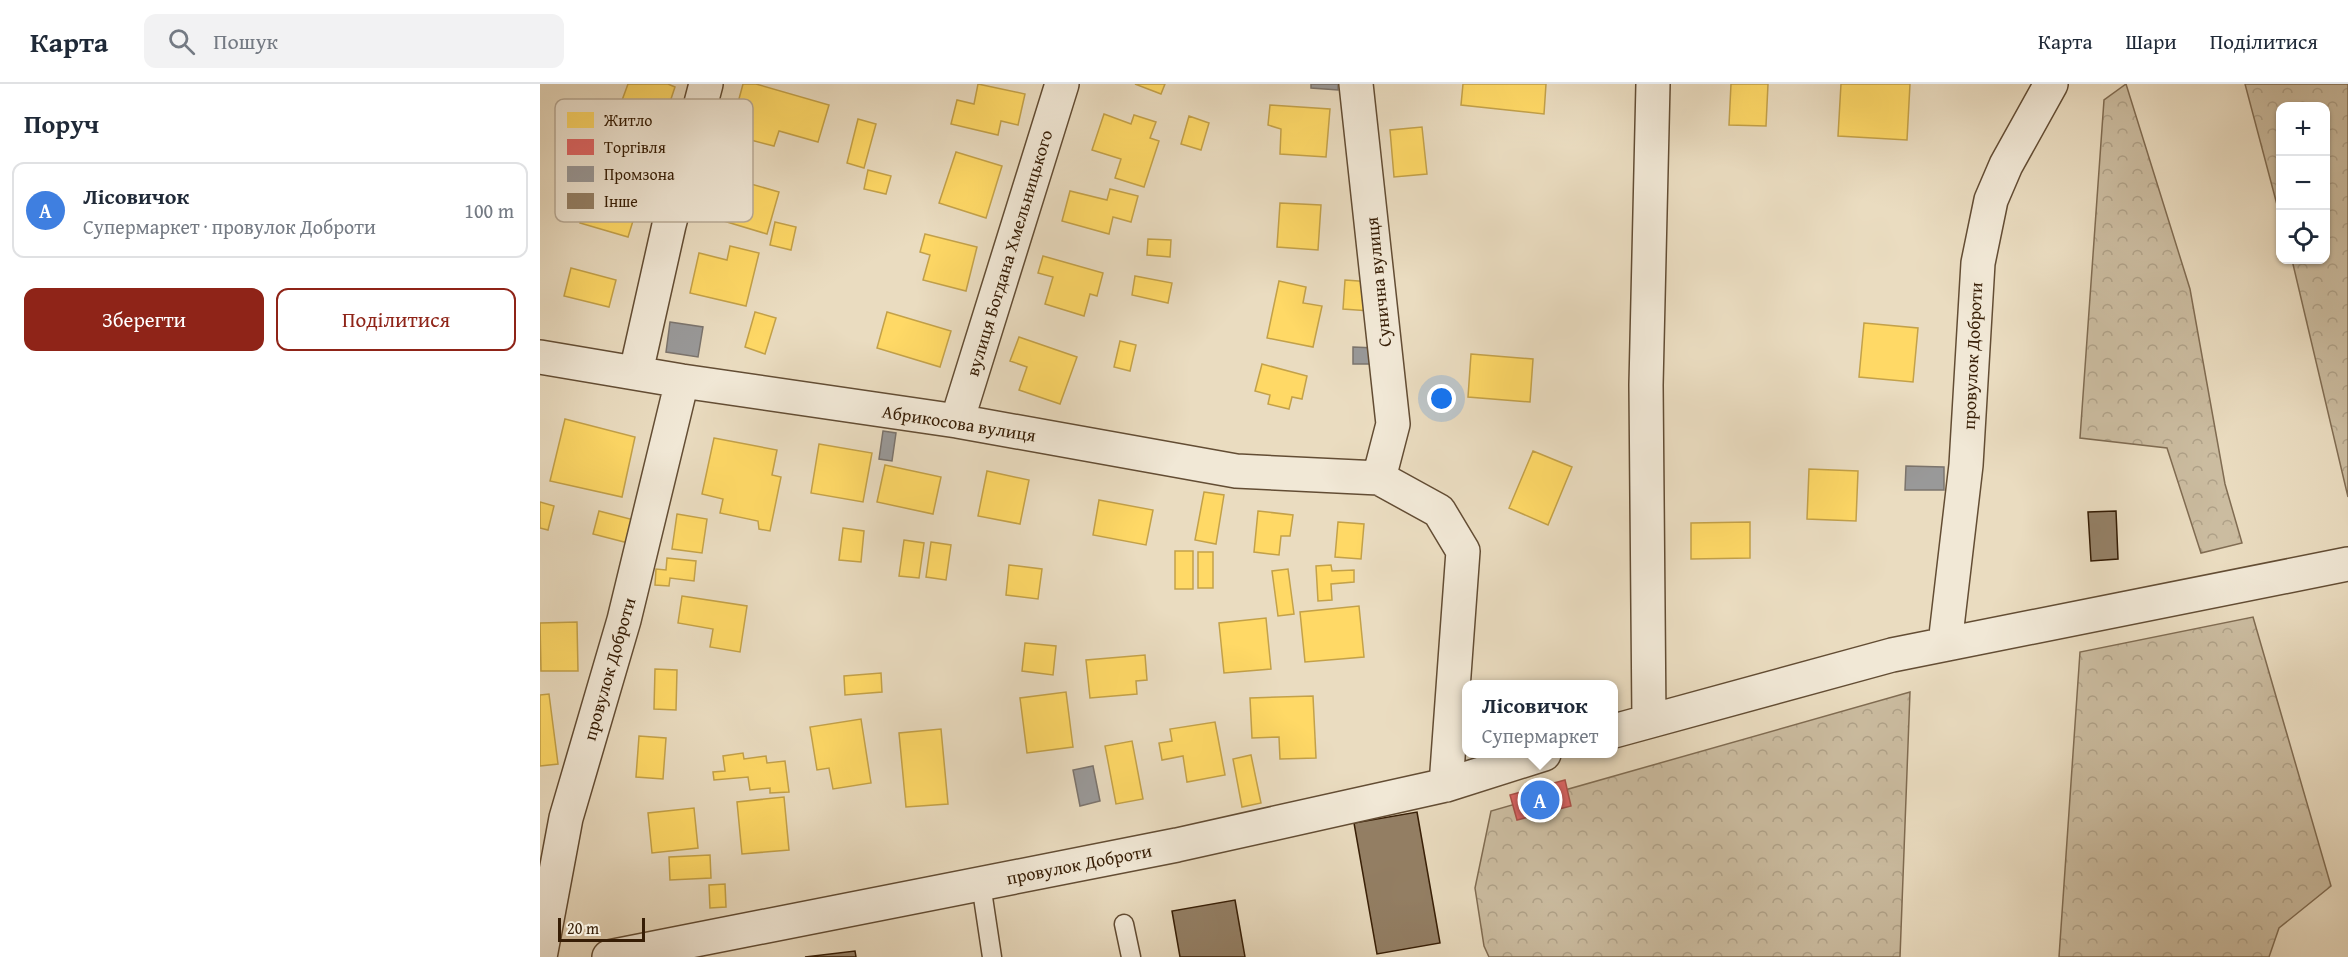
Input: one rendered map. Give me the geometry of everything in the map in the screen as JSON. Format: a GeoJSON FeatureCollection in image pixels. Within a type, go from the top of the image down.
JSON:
{"type":"FeatureCollection","features":[{"type":"Feature","properties":{"kind":"street"},"geometry":{"type":"LineString","coordinates":[[702,99],[706,84]]}},
{"type":"Feature","properties":{"kind":"street","name":"вулиця Богдана Хмельницького"},"geometry":{"type":"LineString","coordinates":[[957,421],[1062,84]]}},
{"type":"Feature","properties":{"kind":"street","name":"Сунична вулиця"},"geometry":{"type":"LineString","coordinates":[[1356,84],[1393,424],[1379,478]]}},
{"type":"Feature","properties":{"kind":"street"},"geometry":{"type":"LineString","coordinates":[[1649,721],[1646,385],[1653,84]]}},
{"type":"Feature","properties":{"kind":"street","name":"провулок Доброти"},"geometry":{"type":"LineString","coordinates":[[1945,644],[1966,465],[1977,262],[1991,200],[2006,165],[2050,84]]}},
{"type":"Feature","properties":{"kind":"street"},"geometry":{"type":"LineString","coordinates":[[636,372],[670,222]]}},
{"type":"Feature","properties":{"kind":"street","name":"Абрикосова вулиця"},"geometry":{"type":"LineString","coordinates":[[540,357],[682,381],[957,421],[1236,471],[1379,478]]}},
{"type":"Feature","properties":{"kind":"street","name":"провулок Доброти"},"geometry":{"type":"LineString","coordinates":[[540,957],[566,818],[624,620],[682,381]]}},
{"type":"Feature","properties":{"kind":"street"},"geometry":{"type":"LineString","coordinates":[[1379,478],[1439,511],[1463,551],[1446,785]]}},
{"type":"Feature","properties":{"kind":"street"},"geometry":{"type":"LineString","coordinates":[[1618,730],[1892,655],[2348,564]]}},
{"type":"Feature","properties":{"kind":"street","name":"провулок Доброти"},"geometry":{"type":"LineString","coordinates":[[609,957],[1177,845],[1446,785],[1529,758]]}},
{"type":"Feature","properties":{"kind":"lane"},"geometry":{"type":"LineString","coordinates":[[981,884],[993,957]]}},
{"type":"Feature","properties":{"kind":"lane"},"geometry":{"type":"LineString","coordinates":[[1124,924],[1131,957]]}},
{"type":"Feature","properties":{"kind":"green space"},"geometry":{"type":"Polygon","coordinates":[[[2126,84],[2190,289],[2225,484],[2242,543],[2201,553],[2167,448],[2080,438],[2104,100],[2126,84]]]}},
{"type":"Feature","properties":{"kind":"green space"},"geometry":{"type":"Polygon","coordinates":[[[2245,84],[2348,84],[2348,497],[2293,264],[2330,264],[2330,102],[2276,102],[2276,201],[2245,84]]]}},
{"type":"Feature","properties":{"kind":"green space"},"geometry":{"type":"Polygon","coordinates":[[[2253,617],[2331,886],[2279,928],[2269,957],[2059,957],[2080,652],[2253,617]]]}},
{"type":"Feature","properties":{"kind":"green space"},"geometry":{"type":"Polygon","coordinates":[[[1910,692],[1900,957],[1489,957],[1484,946],[1475,888],[1491,811],[1910,692]]]}},
{"type":"Feature","properties":{"kind":"building: Житло"},"geometry":{"type":"Polygon","coordinates":[[[628,84],[668,84],[675,87],[671,99],[622,99],[628,84]]]}},
{"type":"Feature","properties":{"kind":"building: Житло"},"geometry":{"type":"Polygon","coordinates":[[[743,84],[756,84],[829,105],[818,142],[779,131],[774,146],[753,141],[753,99],[739,99],[743,84]]]}},
{"type":"Feature","properties":{"kind":"building: Житло"},"geometry":{"type":"Polygon","coordinates":[[[978,84],[1025,94],[1018,125],[1001,121],[998,135],[951,124],[957,100],[974,104],[978,84]]]}},
{"type":"Feature","properties":{"kind":"building: Житло"},"geometry":{"type":"Polygon","coordinates":[[[1135,84],[1165,84],[1161,94],[1135,84]]]}},
{"type":"Feature","properties":{"kind":"building: Житло"},"geometry":{"type":"Polygon","coordinates":[[[1463,84],[1546,84],[1544,114],[1461,105],[1463,84]]]}},
{"type":"Feature","properties":{"kind":"building: Житло"},"geometry":{"type":"Polygon","coordinates":[[[1731,84],[1768,84],[1766,126],[1729,125],[1731,84]]]}},
{"type":"Feature","properties":{"kind":"building: Житло"},"geometry":{"type":"Polygon","coordinates":[[[1841,84],[1910,84],[1907,140],[1838,136],[1841,84]]]}},
{"type":"Feature","properties":{"kind":"building: Житло"},"geometry":{"type":"Polygon","coordinates":[[[1270,105],[1330,109],[1326,157],[1280,154],[1281,129],[1268,125],[1270,105]]]}},
{"type":"Feature","properties":{"kind":"building: Житло"},"geometry":{"type":"Polygon","coordinates":[[[1104,114],[1131,124],[1134,115],[1156,122],[1150,138],[1159,141],[1144,187],[1115,178],[1121,159],[1092,150],[1104,114]]]}},
{"type":"Feature","properties":{"kind":"building: Житло"},"geometry":{"type":"Polygon","coordinates":[[[1189,116],[1209,123],[1201,150],[1181,144],[1189,116]]]}},
{"type":"Feature","properties":{"kind":"building: Житло"},"geometry":{"type":"Polygon","coordinates":[[[858,119],[876,124],[864,168],[847,163],[858,119]]]}},
{"type":"Feature","properties":{"kind":"building: Житло"},"geometry":{"type":"Polygon","coordinates":[[[1422,127],[1427,174],[1394,177],[1390,130],[1422,127]]]}},
{"type":"Feature","properties":{"kind":"building: Житло"},"geometry":{"type":"Polygon","coordinates":[[[956,152],[1002,166],[986,218],[939,203],[956,152]]]}},
{"type":"Feature","properties":{"kind":"building: Житло"},"geometry":{"type":"Polygon","coordinates":[[[868,170],[891,176],[886,194],[864,189],[868,170]]]}},
{"type":"Feature","properties":{"kind":"building: Житло"},"geometry":{"type":"Polygon","coordinates":[[[753,185],[779,192],[767,234],[727,222],[753,222],[753,185]]]}},
{"type":"Feature","properties":{"kind":"building: Житло"},"geometry":{"type":"Polygon","coordinates":[[[1110,189],[1138,196],[1131,222],[1113,217],[1109,234],[1062,221],[1070,191],[1107,200],[1110,189]]]}},
{"type":"Feature","properties":{"kind":"building: Житло"},"geometry":{"type":"Polygon","coordinates":[[[1280,203],[1321,205],[1318,250],[1277,247],[1280,203]]]}},
{"type":"Feature","properties":{"kind":"building: Житло"},"geometry":{"type":"Polygon","coordinates":[[[580,222],[633,222],[628,237],[580,222]]]}},
{"type":"Feature","properties":{"kind":"building: Житло"},"geometry":{"type":"Polygon","coordinates":[[[775,222],[796,227],[791,250],[770,245],[775,222]]]}},
{"type":"Feature","properties":{"kind":"building: Житло"},"geometry":{"type":"Polygon","coordinates":[[[925,234],[977,247],[966,291],[923,280],[930,255],[920,252],[925,234]]]}},
{"type":"Feature","properties":{"kind":"building: Житло"},"geometry":{"type":"Polygon","coordinates":[[[1148,239],[1171,240],[1170,257],[1147,255],[1148,239]]]}},
{"type":"Feature","properties":{"kind":"building: Житло"},"geometry":{"type":"Polygon","coordinates":[[[730,246],[759,253],[746,306],[690,293],[699,253],[727,260],[730,246]]]}},
{"type":"Feature","properties":{"kind":"building: Житло"},"geometry":{"type":"Polygon","coordinates":[[[1043,256],[1103,273],[1097,296],[1090,294],[1084,316],[1045,304],[1053,277],[1038,273],[1043,256]]]}},
{"type":"Feature","properties":{"kind":"building: Житло"},"geometry":{"type":"Polygon","coordinates":[[[571,268],[616,280],[609,307],[564,296],[571,268]]]}},
{"type":"Feature","properties":{"kind":"building: Житло"},"geometry":{"type":"Polygon","coordinates":[[[1135,276],[1172,283],[1168,303],[1132,295],[1135,276]]]}},
{"type":"Feature","properties":{"kind":"building: Житло"},"geometry":{"type":"Polygon","coordinates":[[[1345,280],[1372,282],[1370,311],[1343,309],[1345,280]]]}},
{"type":"Feature","properties":{"kind":"building: Житло"},"geometry":{"type":"Polygon","coordinates":[[[1279,281],[1306,287],[1303,303],[1322,306],[1313,347],[1267,338],[1279,281]]]}},
{"type":"Feature","properties":{"kind":"building: Житло"},"geometry":{"type":"Polygon","coordinates":[[[755,312],[776,318],[765,354],[745,347],[755,312]]]}},
{"type":"Feature","properties":{"kind":"building: Житло"},"geometry":{"type":"Polygon","coordinates":[[[887,312],[951,331],[940,367],[877,348],[887,312]]]}},
{"type":"Feature","properties":{"kind":"building: Житло"},"geometry":{"type":"Polygon","coordinates":[[[1864,323],[1918,328],[1913,382],[1859,377],[1864,323]]]}},
{"type":"Feature","properties":{"kind":"building: Житло"},"geometry":{"type":"Polygon","coordinates":[[[1019,337],[1077,357],[1060,404],[1019,390],[1027,367],[1010,361],[1019,337]]]}},
{"type":"Feature","properties":{"kind":"building: Житло"},"geometry":{"type":"Polygon","coordinates":[[[1120,341],[1136,345],[1130,371],[1114,367],[1120,341]]]}},
{"type":"Feature","properties":{"kind":"building: Житло"},"geometry":{"type":"Polygon","coordinates":[[[1471,354],[1533,359],[1530,402],[1468,397],[1471,354]]]}},
{"type":"Feature","properties":{"kind":"building: Житло"},"geometry":{"type":"Polygon","coordinates":[[[1262,364],[1307,376],[1302,399],[1292,397],[1289,409],[1268,404],[1270,395],[1255,391],[1262,364]]]}},
{"type":"Feature","properties":{"kind":"building: Житло"},"geometry":{"type":"Polygon","coordinates":[[[565,419],[635,437],[622,497],[550,481],[565,419]]]}},
{"type":"Feature","properties":{"kind":"building: Житло"},"geometry":{"type":"Polygon","coordinates":[[[714,438],[777,450],[772,475],[781,477],[770,531],[759,529],[758,521],[720,513],[723,499],[702,494],[714,438]]]}},
{"type":"Feature","properties":{"kind":"building: Житло"},"geometry":{"type":"Polygon","coordinates":[[[819,444],[872,453],[863,502],[811,493],[819,444]]]}},
{"type":"Feature","properties":{"kind":"building: Житло"},"geometry":{"type":"Polygon","coordinates":[[[1533,451],[1572,467],[1548,525],[1509,508],[1533,451]]]}},
{"type":"Feature","properties":{"kind":"building: Житло"},"geometry":{"type":"Polygon","coordinates":[[[885,465],[941,477],[933,514],[877,502],[885,465]]]}},
{"type":"Feature","properties":{"kind":"building: Житло"},"geometry":{"type":"Polygon","coordinates":[[[1809,469],[1858,471],[1856,521],[1807,519],[1809,469]]]}},
{"type":"Feature","properties":{"kind":"building: Житло"},"geometry":{"type":"Polygon","coordinates":[[[987,471],[1029,480],[1020,524],[978,516],[987,471]]]}},
{"type":"Feature","properties":{"kind":"building: Житло"},"geometry":{"type":"Polygon","coordinates":[[[1204,492],[1224,495],[1216,544],[1195,540],[1204,492]]]}},
{"type":"Feature","properties":{"kind":"building: Житло"},"geometry":{"type":"Polygon","coordinates":[[[1099,500],[1153,510],[1146,545],[1093,535],[1099,500]]]}},
{"type":"Feature","properties":{"kind":"building: Житло"},"geometry":{"type":"Polygon","coordinates":[[[540,502],[554,506],[548,530],[540,528],[540,502]]]}},
{"type":"Feature","properties":{"kind":"building: Житло"},"geometry":{"type":"Polygon","coordinates":[[[599,511],[638,521],[632,544],[593,534],[599,511]]]}},
{"type":"Feature","properties":{"kind":"building: Житло"},"geometry":{"type":"Polygon","coordinates":[[[1258,511],[1293,515],[1290,536],[1281,536],[1279,555],[1254,552],[1258,511]]]}},
{"type":"Feature","properties":{"kind":"building: Житло"},"geometry":{"type":"Polygon","coordinates":[[[677,514],[707,519],[702,553],[672,549],[677,514]]]}},
{"type":"Feature","properties":{"kind":"building: Житло"},"geometry":{"type":"Polygon","coordinates":[[[1338,522],[1364,524],[1361,559],[1335,557],[1338,522]]]}},
{"type":"Feature","properties":{"kind":"building: Житло"},"geometry":{"type":"Polygon","coordinates":[[[1750,522],[1750,558],[1691,559],[1691,523],[1750,522]]]}},
{"type":"Feature","properties":{"kind":"building: Житло"},"geometry":{"type":"Polygon","coordinates":[[[843,528],[864,531],[861,562],[839,560],[843,528]]]}},
{"type":"Feature","properties":{"kind":"building: Житло"},"geometry":{"type":"Polygon","coordinates":[[[904,540],[924,543],[919,578],[899,576],[904,540]]]}},
{"type":"Feature","properties":{"kind":"building: Житло"},"geometry":{"type":"Polygon","coordinates":[[[931,542],[951,545],[946,580],[926,577],[931,542]]]}},
{"type":"Feature","properties":{"kind":"building: Житло"},"geometry":{"type":"Polygon","coordinates":[[[1175,551],[1193,551],[1193,589],[1175,589],[1175,551]]]}},
{"type":"Feature","properties":{"kind":"building: Житло"},"geometry":{"type":"Polygon","coordinates":[[[1198,552],[1213,552],[1213,588],[1198,588],[1198,552]]]}},
{"type":"Feature","properties":{"kind":"building: Житло"},"geometry":{"type":"Polygon","coordinates":[[[667,558],[696,561],[694,581],[670,578],[669,586],[655,585],[656,569],[666,570],[667,558]]]}},
{"type":"Feature","properties":{"kind":"building: Житло"},"geometry":{"type":"Polygon","coordinates":[[[1009,565],[1042,569],[1038,599],[1006,595],[1009,565]]]}},
{"type":"Feature","properties":{"kind":"building: Житло"},"geometry":{"type":"Polygon","coordinates":[[[1331,565],[1332,571],[1354,570],[1354,582],[1331,584],[1332,600],[1318,601],[1316,566],[1331,565]]]}},
{"type":"Feature","properties":{"kind":"building: Житло"},"geometry":{"type":"Polygon","coordinates":[[[1288,569],[1294,614],[1278,616],[1272,571],[1288,569]]]}},
{"type":"Feature","properties":{"kind":"building: Житло"},"geometry":{"type":"Polygon","coordinates":[[[682,596],[747,606],[740,652],[710,647],[713,629],[678,623],[682,596]]]}},
{"type":"Feature","properties":{"kind":"building: Житло"},"geometry":{"type":"Polygon","coordinates":[[[1359,606],[1364,657],[1305,662],[1300,612],[1359,606]]]}},
{"type":"Feature","properties":{"kind":"building: Житло"},"geometry":{"type":"Polygon","coordinates":[[[1266,618],[1271,669],[1224,673],[1219,623],[1266,618]]]}},
{"type":"Feature","properties":{"kind":"building: Житло"},"geometry":{"type":"Polygon","coordinates":[[[577,622],[578,671],[541,671],[540,623],[577,622]]]}},
{"type":"Feature","properties":{"kind":"building: Житло"},"geometry":{"type":"Polygon","coordinates":[[[1025,643],[1056,646],[1053,675],[1022,671],[1025,643]]]}},
{"type":"Feature","properties":{"kind":"building: Житло"},"geometry":{"type":"Polygon","coordinates":[[[1145,655],[1147,680],[1136,681],[1137,694],[1090,698],[1086,660],[1145,655]]]}},
{"type":"Feature","properties":{"kind":"building: Житло"},"geometry":{"type":"Polygon","coordinates":[[[655,669],[677,670],[676,710],[654,709],[655,669]]]}},
{"type":"Feature","properties":{"kind":"building: Житло"},"geometry":{"type":"Polygon","coordinates":[[[881,673],[882,692],[845,695],[844,676],[881,673]]]}},
{"type":"Feature","properties":{"kind":"building: Житло"},"geometry":{"type":"Polygon","coordinates":[[[1066,692],[1073,747],[1027,753],[1020,698],[1066,692]]]}},
{"type":"Feature","properties":{"kind":"building: Житло"},"geometry":{"type":"Polygon","coordinates":[[[549,694],[558,764],[540,766],[540,695],[549,694]]]}},
{"type":"Feature","properties":{"kind":"building: Житло"},"geometry":{"type":"Polygon","coordinates":[[[1313,696],[1316,758],[1280,759],[1279,737],[1252,738],[1250,698],[1313,696]]]}},
{"type":"Feature","properties":{"kind":"building: Житло"},"geometry":{"type":"Polygon","coordinates":[[[861,719],[871,783],[833,789],[829,768],[817,770],[810,727],[861,719]]]}},
{"type":"Feature","properties":{"kind":"building: Житло"},"geometry":{"type":"Polygon","coordinates":[[[1215,722],[1225,775],[1187,782],[1183,756],[1162,760],[1159,743],[1172,741],[1170,729],[1215,722]]]}},
{"type":"Feature","properties":{"kind":"building: Житло"},"geometry":{"type":"Polygon","coordinates":[[[941,729],[948,804],[906,807],[899,733],[941,729]]]}},
{"type":"Feature","properties":{"kind":"building: Житло"},"geometry":{"type":"Polygon","coordinates":[[[639,736],[666,738],[663,779],[636,777],[639,736]]]}},
{"type":"Feature","properties":{"kind":"building: Житло"},"geometry":{"type":"Polygon","coordinates":[[[1132,741],[1143,799],[1116,804],[1105,746],[1132,741]]]}},
{"type":"Feature","properties":{"kind":"building: Житло"},"geometry":{"type":"Polygon","coordinates":[[[743,753],[744,759],[766,756],[767,763],[785,761],[789,792],[770,793],[770,788],[750,790],[748,777],[714,780],[713,772],[725,771],[723,756],[743,753]]]}},
{"type":"Feature","properties":{"kind":"building: Житло"},"geometry":{"type":"Polygon","coordinates":[[[1251,755],[1261,803],[1242,807],[1233,759],[1251,755]]]}},
{"type":"Feature","properties":{"kind":"building: Житло"},"geometry":{"type":"Polygon","coordinates":[[[784,797],[789,850],[742,854],[737,802],[784,797]]]}},
{"type":"Feature","properties":{"kind":"building: Житло"},"geometry":{"type":"Polygon","coordinates":[[[694,808],[698,848],[652,853],[648,813],[694,808]]]}},
{"type":"Feature","properties":{"kind":"building: Житло"},"geometry":{"type":"Polygon","coordinates":[[[710,855],[711,878],[670,880],[669,857],[710,855]]]}},
{"type":"Feature","properties":{"kind":"building: Житло"},"geometry":{"type":"Polygon","coordinates":[[[725,884],[726,907],[710,908],[709,885],[725,884]]]}},
{"type":"Feature","properties":{"kind":"building: Торгівля"},"geometry":{"type":"Polygon","coordinates":[[[1565,780],[1571,806],[1517,820],[1510,795],[1565,780]]]}},
{"type":"Feature","properties":{"kind":"building: Промзона"},"geometry":{"type":"Polygon","coordinates":[[[1311,84],[1338,84],[1338,90],[1311,88],[1311,84]]]}},
{"type":"Feature","properties":{"kind":"building: Промзона"},"geometry":{"type":"Polygon","coordinates":[[[670,322],[703,327],[698,357],[666,352],[670,322]]]}},
{"type":"Feature","properties":{"kind":"building: Промзона"},"geometry":{"type":"Polygon","coordinates":[[[1353,347],[1375,348],[1374,364],[1353,364],[1353,347]]]}},
{"type":"Feature","properties":{"kind":"building: Промзона"},"geometry":{"type":"Polygon","coordinates":[[[883,431],[896,433],[892,461],[879,459],[883,431]]]}},
{"type":"Feature","properties":{"kind":"building: Промзона"},"geometry":{"type":"Polygon","coordinates":[[[1906,466],[1944,467],[1944,490],[1905,490],[1906,466]]]}},
{"type":"Feature","properties":{"kind":"building: Промзона"},"geometry":{"type":"Polygon","coordinates":[[[1093,766],[1100,801],[1080,806],[1073,770],[1093,766]]]}},
{"type":"Feature","properties":{"kind":"building: Інше"},"geometry":{"type":"Polygon","coordinates":[[[2116,511],[2118,559],[2091,561],[2088,512],[2116,511]]]}},
{"type":"Feature","properties":{"kind":"building: Інше"},"geometry":{"type":"Polygon","coordinates":[[[1417,812],[1440,943],[1377,954],[1354,823],[1417,812]]]}},
{"type":"Feature","properties":{"kind":"building: Інше"},"geometry":{"type":"Polygon","coordinates":[[[1235,900],[1245,957],[1180,957],[1172,911],[1235,900]]]}},
{"type":"Feature","properties":{"kind":"building: Інше"},"geometry":{"type":"Polygon","coordinates":[[[855,951],[856,957],[805,957],[855,951]]]}},
{"type":"Feature","properties":{"kind":"place","name":"Лісовичок"},"geometry":{"type":"Point","coordinates":[1540,800]}}]}
